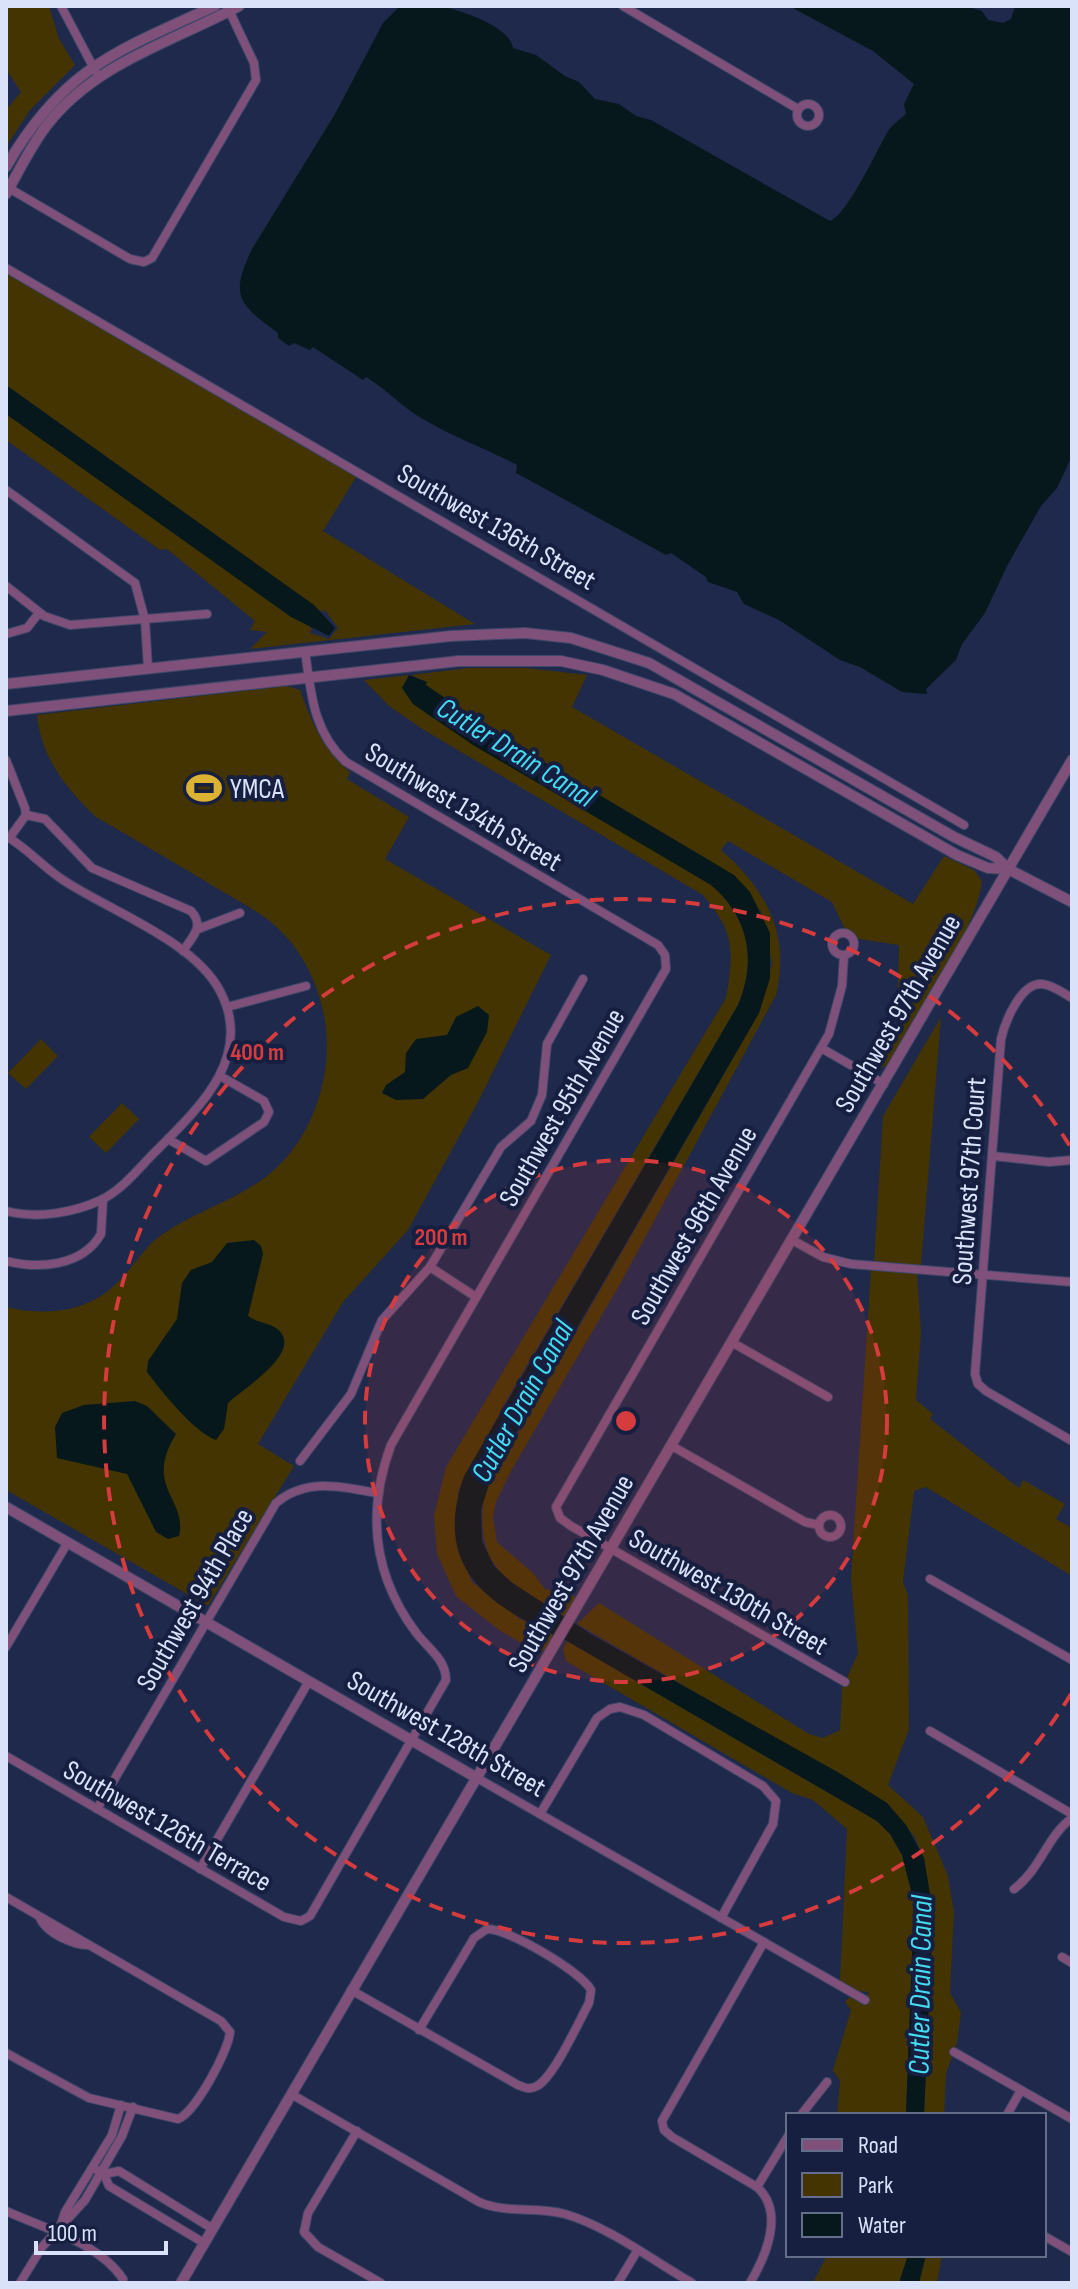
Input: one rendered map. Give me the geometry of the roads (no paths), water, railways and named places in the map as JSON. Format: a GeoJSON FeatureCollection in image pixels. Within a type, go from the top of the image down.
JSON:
{"type":"FeatureCollection","features":[{"type":"Feature","properties":{"kind":"street"},"geometry":{"type":"LineString","coordinates":[[61,6],[95,71]]}},
{"type":"Feature","properties":{"kind":"street"},"geometry":{"type":"LineString","coordinates":[[68,6],[69,21]]}},
{"type":"Feature","properties":{"kind":"street"},"geometry":{"type":"LineString","coordinates":[[6,167],[50,103],[95,71],[215,6]]}},
{"type":"Feature","properties":{"kind":"street"},"geometry":{"type":"LineString","coordinates":[[623,6],[798,109]]}},
{"type":"Feature","properties":{"kind":"street"},"geometry":{"type":"LineString","coordinates":[[232,8],[254,63],[255,82],[163,244],[149,260],[130,259],[7,190],[46,126],[95,71],[232,8]]}},
{"type":"Feature","properties":{"kind":"street","name":"Southwest 136th Street"},"geometry":{"type":"LineString","coordinates":[[6,268],[964,825]]}},
{"type":"Feature","properties":{"kind":"street"},"geometry":{"type":"LineString","coordinates":[[6,490],[133,580],[139,590],[145,620],[148,668]]}},
{"type":"Feature","properties":{"kind":"street"},"geometry":{"type":"LineString","coordinates":[[6,586],[39,613],[75,626],[207,614]]}},
{"type":"Feature","properties":{"kind":"street"},"geometry":{"type":"LineString","coordinates":[[6,634],[27,628],[39,613]]}},
{"type":"Feature","properties":{"kind":"street"},"geometry":{"type":"LineString","coordinates":[[6,684],[451,636],[525,633],[571,638],[615,650],[680,678],[919,817],[996,857],[1008,869],[1072,902]]}},
{"type":"Feature","properties":{"kind":"street","name":"Southwest 134th Street"},"geometry":{"type":"LineString","coordinates":[[305,651],[320,729],[334,750],[351,766],[651,941],[664,952]]}},
{"type":"Feature","properties":{"kind":"street"},"geometry":{"type":"LineString","coordinates":[[6,711],[309,677],[515,659],[561,661],[603,670],[684,699],[957,855],[988,868],[1008,869]]}},
{"type":"Feature","properties":{"kind":"street"},"geometry":{"type":"LineString","coordinates":[[6,760],[26,815]]}},
{"type":"Feature","properties":{"kind":"street","name":"Southwest 97th Avenue"},"geometry":{"type":"LineString","coordinates":[[181,2283],[1072,760]]}},
{"type":"Feature","properties":{"kind":"street"},"geometry":{"type":"LineString","coordinates":[[6,1211],[61,1212],[103,1199],[125,1183],[204,1102],[220,1076],[231,1035],[227,1007],[205,969],[183,951],[60,878],[8,836],[26,815],[35,815],[49,822],[92,868],[191,911],[198,921],[198,929],[183,951]]}},
{"type":"Feature","properties":{"kind":"street"},"geometry":{"type":"LineString","coordinates":[[198,929],[240,913]]}},
{"type":"Feature","properties":{"kind":"street","name":"Southwest 95th Avenue"},"geometry":{"type":"LineString","coordinates":[[413,1741],[445,1685],[444,1667],[407,1620],[387,1584],[376,1530],[376,1493],[394,1439],[661,980],[667,966],[664,952]]}},
{"type":"Feature","properties":{"kind":"street","name":"Southwest 96th Avenue"},"geometry":{"type":"LineString","coordinates":[[556,1507],[821,1048],[838,1008],[844,955]]}},
{"type":"Feature","properties":{"kind":"street","name":"Southwest 95th Avenue"},"geometry":{"type":"LineString","coordinates":[[300,1461],[351,1394],[382,1320],[430,1267],[501,1147],[531,1121],[542,1095],[547,1044],[583,979]]}},
{"type":"Feature","properties":{"kind":"street","name":"Southwest 97th Court"},"geometry":{"type":"LineString","coordinates":[[1072,998],[1044,984],[1030,988],[1014,1009],[1001,1039],[975,1370],[978,1384],[1072,1441]]}},
{"type":"Feature","properties":{"kind":"street"},"geometry":{"type":"LineString","coordinates":[[227,1007],[306,986]]}},
{"type":"Feature","properties":{"kind":"street"},"geometry":{"type":"LineString","coordinates":[[821,1048],[884,1084]]}},
{"type":"Feature","properties":{"kind":"street"},"geometry":{"type":"LineString","coordinates":[[168,1139],[206,1161],[264,1122],[269,1112],[264,1101],[220,1076]]}},
{"type":"Feature","properties":{"kind":"street"},"geometry":{"type":"LineString","coordinates":[[993,1156],[1071,1160]]}},
{"type":"Feature","properties":{"kind":"street"},"geometry":{"type":"LineString","coordinates":[[6,1261],[43,1265],[75,1257],[101,1234],[103,1199]]}},
{"type":"Feature","properties":{"kind":"street"},"geometry":{"type":"LineString","coordinates":[[792,1240],[839,1262],[1072,1282]]}},
{"type":"Feature","properties":{"kind":"street"},"geometry":{"type":"LineString","coordinates":[[430,1267],[476,1297]]}},
{"type":"Feature","properties":{"kind":"street"},"geometry":{"type":"LineString","coordinates":[[733,1343],[828,1397]]}},
{"type":"Feature","properties":{"kind":"street"},"geometry":{"type":"LineString","coordinates":[[672,1446],[805,1522],[819,1525]]}},
{"type":"Feature","properties":{"kind":"street","name":"Southwest 94th Place"},"geometry":{"type":"LineString","coordinates":[[97,1809],[272,1509],[299,1488],[316,1485],[376,1493]]}},
{"type":"Feature","properties":{"kind":"street","name":"Southwest 128th Street"},"geometry":{"type":"LineString","coordinates":[[6,1507],[865,2000]]}},
{"type":"Feature","properties":{"kind":"street","name":"Southwest 130th Street"},"geometry":{"type":"LineString","coordinates":[[556,1507],[565,1522],[845,1682]]}},
{"type":"Feature","properties":{"kind":"street"},"geometry":{"type":"LineString","coordinates":[[6,1647],[68,1542]]}},
{"type":"Feature","properties":{"kind":"street"},"geometry":{"type":"LineString","coordinates":[[930,1579],[1072,1660]]}},
{"type":"Feature","properties":{"kind":"street"},"geometry":{"type":"LineString","coordinates":[[200,1869],[309,1681]]}},
{"type":"Feature","properties":{"kind":"street"},"geometry":{"type":"LineString","coordinates":[[540,1814],[597,1718],[615,1707],[629,1708],[651,1719],[756,1781],[773,1795],[777,1809],[773,1824],[721,1918]]}},
{"type":"Feature","properties":{"kind":"street"},"geometry":{"type":"LineString","coordinates":[[930,1731],[1072,1816],[1063,1824],[1031,1877],[1014,1889]]}},
{"type":"Feature","properties":{"kind":"street","name":"Southwest 126th Terrace"},"geometry":{"type":"LineString","coordinates":[[6,1756],[287,1919],[301,1921],[310,1916],[413,1741]]}},
{"type":"Feature","properties":{"kind":"street"},"geometry":{"type":"LineString","coordinates":[[6,1897],[221,2021],[230,2032],[225,2051],[185,2117],[174,2119],[76,2093],[6,2053]]}},
{"type":"Feature","properties":{"kind":"street"},"geometry":{"type":"LineString","coordinates":[[351,1990],[419,2030],[518,2085],[533,2088],[549,2073],[589,2003],[591,1990],[580,1976],[509,1935],[493,1929],[480,1931],[419,2030]]}},
{"type":"Feature","properties":{"kind":"street"},"geometry":{"type":"LineString","coordinates":[[750,2283],[764,2258],[770,2235],[768,2203],[757,2187],[672,2137],[662,2124],[664,2111],[764,1942]]}},
{"type":"Feature","properties":{"kind":"street"},"geometry":{"type":"LineString","coordinates":[[1062,1957],[1072,1963]]}},
{"type":"Feature","properties":{"kind":"street"},"geometry":{"type":"LineString","coordinates":[[954,2052],[1072,2119]]}},
{"type":"Feature","properties":{"kind":"street"},"geometry":{"type":"LineString","coordinates":[[803,2113],[827,2082]]}},
{"type":"Feature","properties":{"kind":"street"},"geometry":{"type":"LineString","coordinates":[[1008,2113],[1021,2090]]}},
{"type":"Feature","properties":{"kind":"street"},"geometry":{"type":"LineString","coordinates":[[291,2094],[479,2202],[507,2209],[563,2213],[692,2283]]}},
{"type":"Feature","properties":{"kind":"street"},"geometry":{"type":"LineString","coordinates":[[20,2283],[58,2230],[65,2212],[100,2171],[122,2136],[126,2106]]}},
{"type":"Feature","properties":{"kind":"street"},"geometry":{"type":"LineString","coordinates":[[357,2131],[308,2213],[304,2232],[318,2247],[381,2283]]}},
{"type":"Feature","properties":{"kind":"street"},"geometry":{"type":"LineString","coordinates":[[757,2187],[786,2139]]}},
{"type":"Feature","properties":{"kind":"street"},"geometry":{"type":"LineString","coordinates":[[100,2171],[119,2171],[213,2229]]}},
{"type":"Feature","properties":{"kind":"street"},"geometry":{"type":"LineString","coordinates":[[100,2171],[109,2186],[204,2243]]}},
{"type":"Feature","properties":{"kind":"street"},"geometry":{"type":"LineString","coordinates":[[122,2194],[131,2179]]}},
{"type":"Feature","properties":{"kind":"street"},"geometry":{"type":"LineString","coordinates":[[6,2211],[58,2230],[114,2265],[123,2279]]}},
{"type":"Feature","properties":{"kind":"street"},"geometry":{"type":"LineString","coordinates":[[1046,2237],[1072,2252]]}},
{"type":"Feature","properties":{"kind":"street"},"geometry":{"type":"LineString","coordinates":[[618,2283],[637,2251]]}},
{"type":"Feature","properties":{"kind":"water"},"geometry":{"type":"Polygon","coordinates":[[[400,6],[439,6],[482,20],[503,33],[513,48],[536,55],[579,82],[595,99],[619,104],[636,116],[651,120],[830,221],[845,207],[888,131],[906,114],[904,104],[914,84],[873,51],[789,6],[965,6],[982,11],[988,20],[1003,23],[1011,19],[1015,6],[1072,6],[1072,456],[1057,488],[1041,506],[1007,566],[985,613],[962,644],[956,660],[926,689],[927,694],[902,692],[860,667],[840,660],[779,620],[744,604],[737,592],[708,582],[706,577],[671,553],[666,555],[516,473],[517,465],[421,418],[366,377],[363,380],[313,347],[310,350],[294,343],[289,346],[247,306],[240,289],[252,249],[335,114],[383,23],[400,6]]]}},
{"type":"Feature","properties":{"kind":"water"},"geometry":{"type":"Polygon","coordinates":[[[6,385],[314,605],[335,628],[329,636],[291,617],[6,414],[6,385]]]}},
{"type":"Feature","properties":{"kind":"water","name":"Cutler Drain Canal"},"geometry":{"type":"Polygon","coordinates":[[[409,675],[427,682],[426,685],[512,743],[734,875],[750,892],[770,933],[770,978],[759,1013],[492,1475],[481,1510],[482,1541],[494,1566],[511,1582],[594,1636],[841,1774],[887,1803],[906,1825],[924,1858],[933,1913],[924,2113],[906,2113],[914,1902],[902,1855],[890,1834],[877,1821],[567,1641],[514,1614],[492,1599],[462,1561],[455,1537],[456,1509],[464,1476],[738,1005],[744,988],[748,956],[746,940],[734,911],[711,885],[473,745],[413,704],[402,688],[409,675]]]}},
{"type":"Feature","properties":{"kind":"water"},"geometry":{"type":"Polygon","coordinates":[[[478,1006],[489,1015],[487,1032],[468,1068],[451,1075],[423,1099],[396,1100],[382,1093],[386,1085],[405,1072],[406,1053],[416,1039],[447,1035],[456,1017],[478,1006]]]}},
{"type":"Feature","properties":{"kind":"water"},"geometry":{"type":"Polygon","coordinates":[[[254,1240],[261,1246],[263,1254],[248,1316],[276,1328],[283,1337],[284,1347],[269,1369],[228,1403],[224,1429],[216,1440],[198,1429],[169,1400],[147,1372],[148,1361],[177,1319],[182,1283],[191,1270],[212,1262],[227,1243],[254,1240]]]}},
{"type":"Feature","properties":{"kind":"water"},"geometry":{"type":"Polygon","coordinates":[[[135,1401],[147,1406],[176,1434],[167,1452],[164,1468],[168,1491],[178,1512],[179,1536],[168,1539],[156,1532],[127,1474],[57,1458],[55,1427],[62,1413],[84,1405],[135,1401]]]}},
{"type":"Feature","properties":{"kind":"water"},"geometry":{"type":"Polygon","coordinates":[[[907,2257],[926,2257],[919,2283],[899,2283],[907,2257]]]}},
{"type":"Feature","properties":{"kind":"place","name":"YMCA"},"geometry":{"type":"Point","coordinates":[204,788]}}]}
